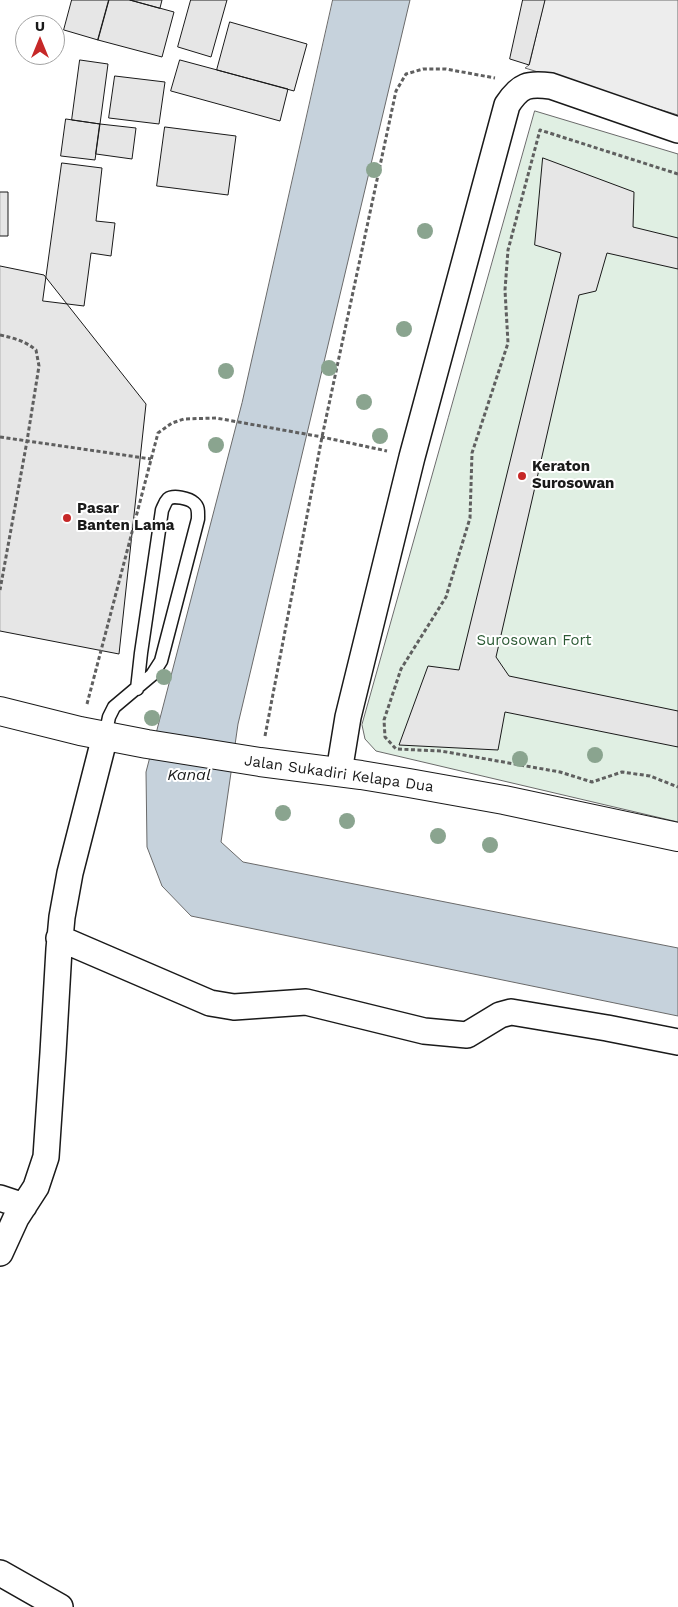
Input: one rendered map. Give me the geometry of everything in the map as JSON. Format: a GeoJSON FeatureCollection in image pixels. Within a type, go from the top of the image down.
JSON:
{"type":"FeatureCollection","features":[{"type":"Feature","properties":{"kind":"main road","name":"Jalan Sukadiri Kelapa Dua"},"geometry":{"type":"LineString","coordinates":[[0,711],[92,734],[252,761],[339,772],[504,800],[678,837]]}},
{"type":"Feature","properties":{"kind":"street"},"geometry":{"type":"LineString","coordinates":[[339,772],[348,717],[412,457],[507,106],[516,93],[532,84],[551,86],[678,130]]}},
{"type":"Feature","properties":{"kind":"street"},"geometry":{"type":"LineString","coordinates":[[0,1253],[16,1218],[36,1187],[46,1157],[60,938],[92,734]]}},
{"type":"Feature","properties":{"kind":"street"},"geometry":{"type":"LineString","coordinates":[[60,938],[210,1003],[221,1006],[234,1007],[306,1002],[424,1031],[468,1034],[500,1015],[511,1012],[678,1042]]}},
{"type":"Feature","properties":{"kind":"street"},"geometry":{"type":"LineString","coordinates":[[0,1198],[24,1206]]}},
{"type":"Feature","properties":{"kind":"street"},"geometry":{"type":"LineString","coordinates":[[0,1573],[60,1607]]}},
{"type":"Feature","properties":{"kind":"lane"},"geometry":{"type":"LineString","coordinates":[[92,734],[109,717],[114,707],[137,689],[152,674],[161,661],[198,518],[198,508],[194,502],[182,498],[166,500],[162,510],[137,689]]}},
{"type":"Feature","properties":{"kind":"path"},"geometry":{"type":"LineString","coordinates":[[252,761],[396,91],[406,74],[423,69],[446,69],[532,84]]}},
{"type":"Feature","properties":{"kind":"path"},"geometry":{"type":"LineString","coordinates":[[678,174],[540,130],[508,250],[506,290],[508,343],[472,453],[470,518],[446,597],[401,669],[384,720],[385,737],[396,749],[441,751],[560,772],[592,782],[622,772],[650,776],[678,787]]}},
{"type":"Feature","properties":{"kind":"path"},"geometry":{"type":"LineString","coordinates":[[0,335],[19,339],[29,344],[36,350],[39,366],[0,590]]}},
{"type":"Feature","properties":{"kind":"path"},"geometry":{"type":"LineString","coordinates":[[92,734],[158,432],[184,419],[216,418],[322,437],[412,457]]}},
{"type":"Feature","properties":{"kind":"path"},"geometry":{"type":"LineString","coordinates":[[0,437],[152,459]]}},
{"type":"Feature","properties":{"kind":"green space","name":"Surosowan Fort"},"geometry":{"type":"Polygon","coordinates":[[[535,111],[678,154],[678,822],[376,751],[365,739],[362,725],[535,111]]]}},
{"type":"Feature","properties":{"kind":"shaded area"},"geometry":{"type":"Polygon","coordinates":[[[545,0],[678,0],[678,115],[525,68],[529,65],[545,0]]]}},
{"type":"Feature","properties":{"kind":"water","name":"Kanal"},"geometry":{"type":"Polygon","coordinates":[[[333,0],[410,0],[238,724],[221,842],[243,862],[678,948],[678,1016],[191,916],[162,886],[147,847],[146,772],[242,403],[333,0]]]}},
{"type":"Feature","properties":{"kind":"building"},"geometry":{"type":"Polygon","coordinates":[[[72,0],[109,0],[98,40],[65,30],[72,0]]]}},
{"type":"Feature","properties":{"kind":"building"},"geometry":{"type":"Polygon","coordinates":[[[109,0],[130,0],[174,12],[162,57],[98,40],[109,0]]]}},
{"type":"Feature","properties":{"kind":"building"},"geometry":{"type":"Polygon","coordinates":[[[130,0],[162,0],[160,8],[130,0]]]}},
{"type":"Feature","properties":{"kind":"building"},"geometry":{"type":"Polygon","coordinates":[[[191,0],[227,0],[211,57],[178,47],[191,0]]]}},
{"type":"Feature","properties":{"kind":"building"},"geometry":{"type":"Polygon","coordinates":[[[523,0],[545,0],[529,65],[510,59],[523,0]]]}},
{"type":"Feature","properties":{"kind":"building"},"geometry":{"type":"Polygon","coordinates":[[[230,22],[307,44],[294,91],[217,70],[230,22]]]}},
{"type":"Feature","properties":{"kind":"building"},"geometry":{"type":"Polygon","coordinates":[[[80,60],[108,64],[100,124],[72,120],[80,60]]]}},
{"type":"Feature","properties":{"kind":"building"},"geometry":{"type":"Polygon","coordinates":[[[180,60],[288,89],[280,121],[171,91],[180,60]]]}},
{"type":"Feature","properties":{"kind":"building"},"geometry":{"type":"Polygon","coordinates":[[[115,76],[165,82],[159,124],[109,118],[115,76]]]}},
{"type":"Feature","properties":{"kind":"building"},"geometry":{"type":"Polygon","coordinates":[[[66,119],[100,124],[95,160],[61,156],[66,119]]]}},
{"type":"Feature","properties":{"kind":"building"},"geometry":{"type":"Polygon","coordinates":[[[100,124],[136,128],[132,159],[96,154],[100,124]]]}},
{"type":"Feature","properties":{"kind":"building"},"geometry":{"type":"Polygon","coordinates":[[[165,127],[236,136],[228,195],[157,186],[165,127]]]}},
{"type":"Feature","properties":{"kind":"building","name":"Keraton Surosowan"},"geometry":{"type":"Polygon","coordinates":[[[543,158],[634,192],[633,227],[678,238],[678,269],[607,253],[596,291],[579,295],[496,657],[509,676],[678,711],[678,747],[505,712],[498,750],[399,745],[428,666],[459,670],[561,253],[535,245],[543,158]]]}},
{"type":"Feature","properties":{"kind":"building"},"geometry":{"type":"Polygon","coordinates":[[[62,163],[102,168],[96,221],[115,223],[111,256],[91,253],[84,306],[43,301],[62,163]]]}},
{"type":"Feature","properties":{"kind":"building"},"geometry":{"type":"Polygon","coordinates":[[[0,192],[8,192],[8,236],[0,236],[0,192]]]}},
{"type":"Feature","properties":{"kind":"building","name":"Pasar Banten Lama"},"geometry":{"type":"Polygon","coordinates":[[[0,266],[44,275],[146,404],[119,654],[0,631],[0,266]]]}},
{"type":"Feature","properties":{"kind":"place","name":"Keraton Surosowan"},"geometry":{"type":"Point","coordinates":[522,476]}},
{"type":"Feature","properties":{"kind":"place","name":"Pasar Banten Lama"},"geometry":{"type":"Point","coordinates":[67,518]}}]}
